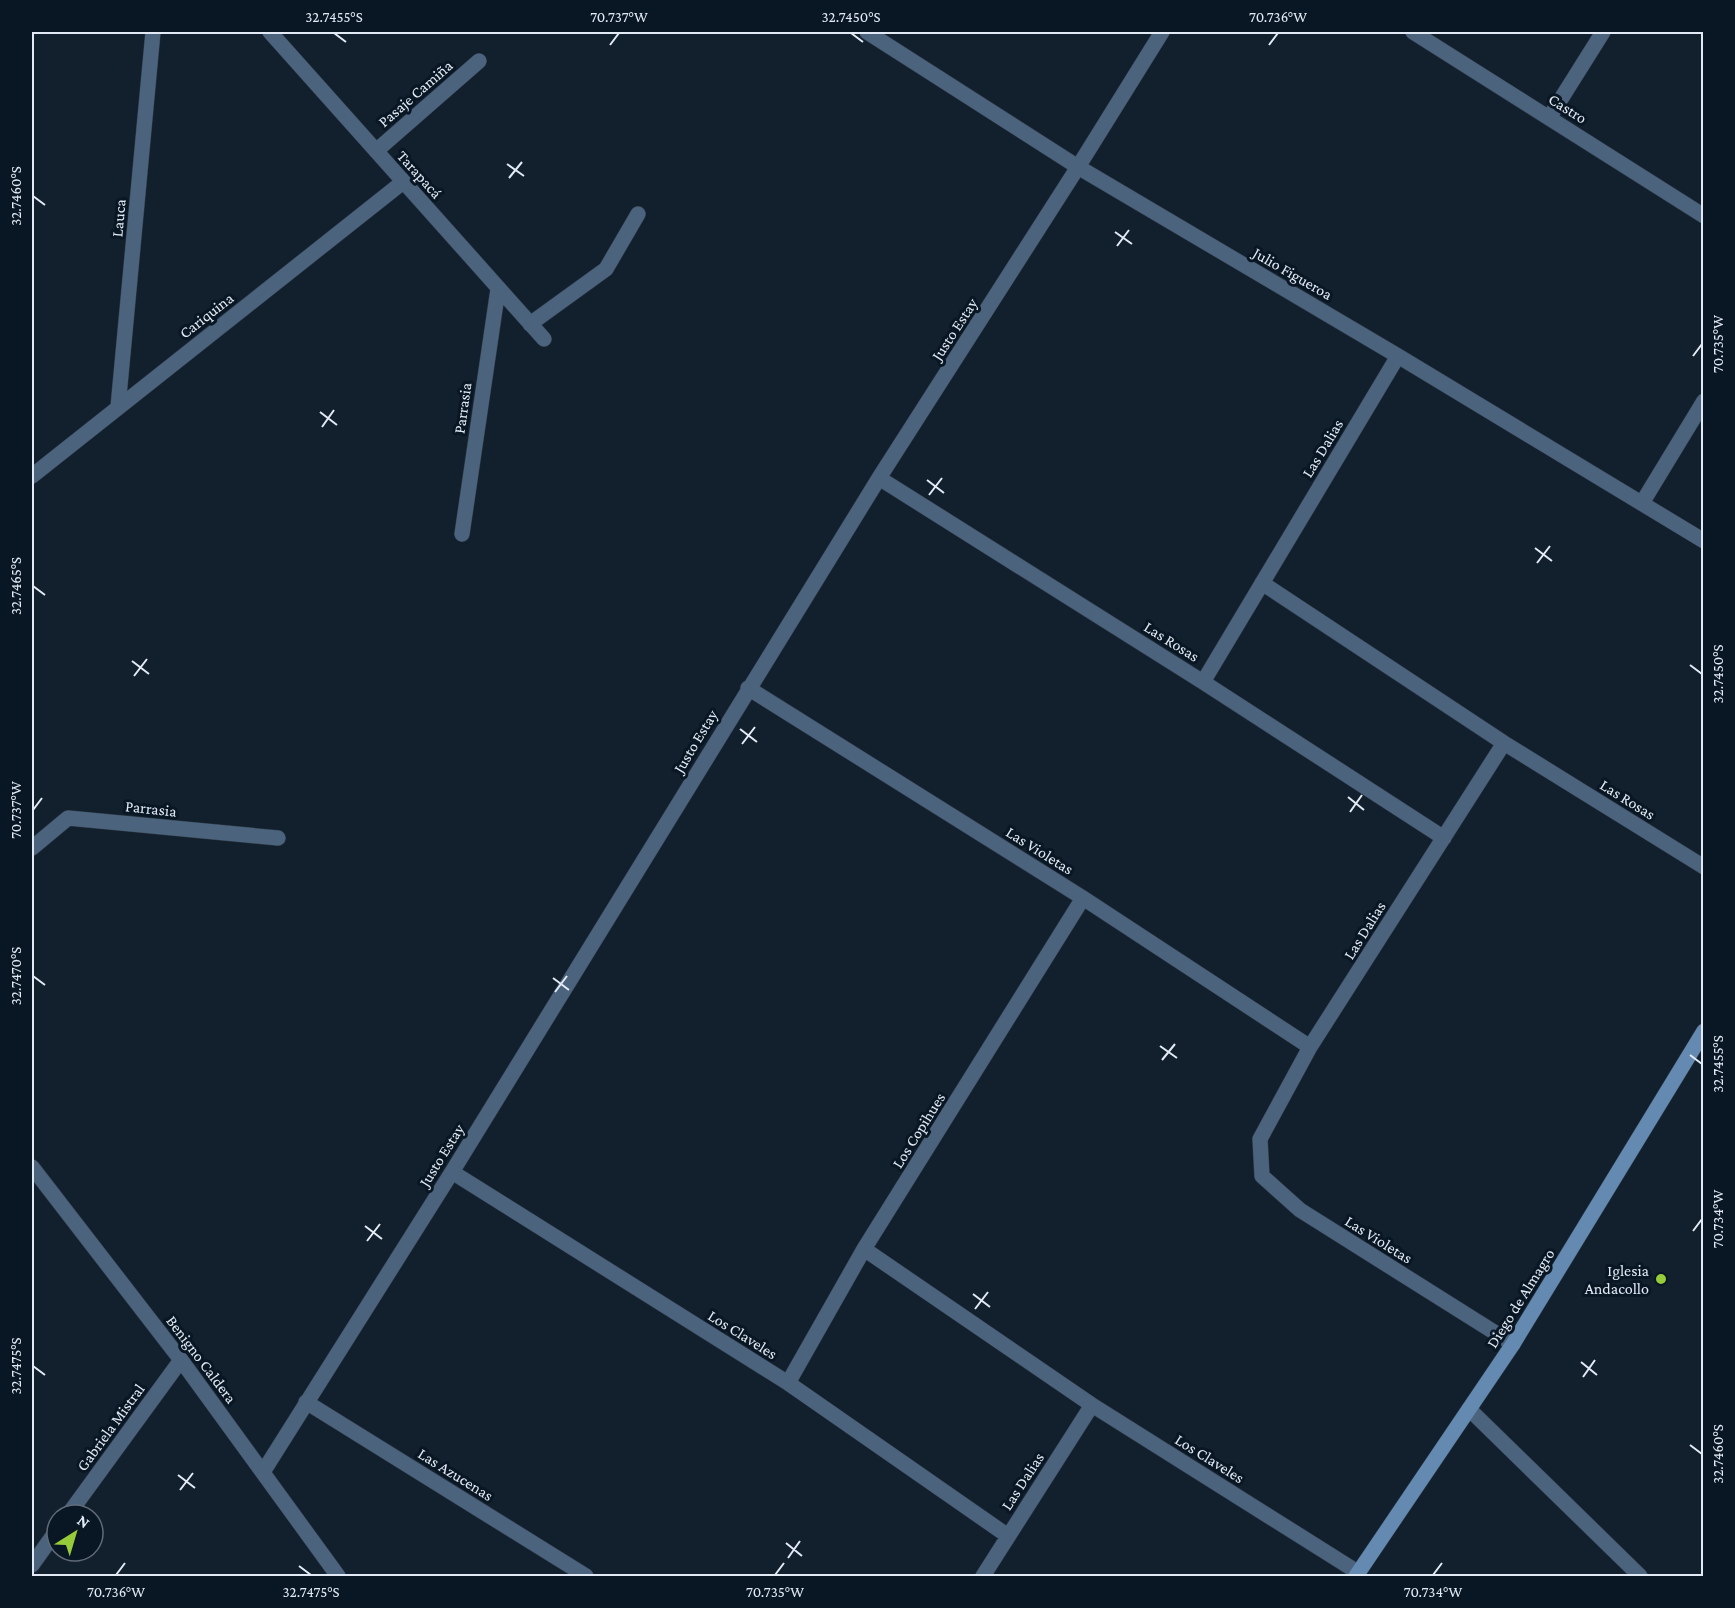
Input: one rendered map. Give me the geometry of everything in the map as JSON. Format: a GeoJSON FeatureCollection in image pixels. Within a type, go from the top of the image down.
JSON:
{"type":"FeatureCollection","features":[{"type":"Feature","properties":{"kind":"street","name":"Lauca"},"geometry":{"type":"LineString","coordinates":[[118,407],[153,32]]}},
{"type":"Feature","properties":{"kind":"street","name":"Tarapacá"},"geometry":{"type":"LineString","coordinates":[[270,32],[543,339]]}},
{"type":"Feature","properties":{"kind":"street","name":"Julio Figueroa"},"geometry":{"type":"LineString","coordinates":[[867,32],[1078,167],[1398,356],[1704,541]]}},
{"type":"Feature","properties":{"kind":"street","name":"Justo Estay"},"geometry":{"type":"LineString","coordinates":[[263,1472],[452,1172],[879,478],[1162,32]]}},
{"type":"Feature","properties":{"kind":"street","name":"Castro"},"geometry":{"type":"LineString","coordinates":[[1413,32],[1704,216]]}},
{"type":"Feature","properties":{"kind":"street"},"geometry":{"type":"LineString","coordinates":[[1549,118],[1603,32]]}},
{"type":"Feature","properties":{"kind":"street","name":"Pasaje Camiña"},"geometry":{"type":"LineString","coordinates":[[376,151],[479,61]]}},
{"type":"Feature","properties":{"kind":"street","name":"Cariquina"},"geometry":{"type":"LineString","coordinates":[[32,476],[403,182]]}},
{"type":"Feature","properties":{"kind":"street"},"geometry":{"type":"LineString","coordinates":[[530,324],[606,269],[638,214]]}},
{"type":"Feature","properties":{"kind":"street","name":"Parrasia"},"geometry":{"type":"LineString","coordinates":[[462,534],[498,289]]}},
{"type":"Feature","properties":{"kind":"street","name":"Las Dalias"},"geometry":{"type":"LineString","coordinates":[[1203,682],[1398,356]]}},
{"type":"Feature","properties":{"kind":"street"},"geometry":{"type":"LineString","coordinates":[[1642,503],[1704,401]]}},
{"type":"Feature","properties":{"kind":"street","name":"Las Rosas"},"geometry":{"type":"LineString","coordinates":[[879,478],[1203,682],[1444,838]]}},
{"type":"Feature","properties":{"kind":"street","name":"Las Rosas"},"geometry":{"type":"LineString","coordinates":[[1262,583],[1504,743],[1704,867]]}},
{"type":"Feature","properties":{"kind":"street","name":"Las Violetas"},"geometry":{"type":"LineString","coordinates":[[748,688],[1083,898],[1311,1047]]}},
{"type":"Feature","properties":{"kind":"street","name":"Las Dalias"},"geometry":{"type":"LineString","coordinates":[[1260,1139],[1311,1047],[1504,743]]}},
{"type":"Feature","properties":{"kind":"street","name":"Parrasia"},"geometry":{"type":"LineString","coordinates":[[32,848],[68,818],[278,838]]}},
{"type":"Feature","properties":{"kind":"street","name":"Los Copihues"},"geometry":{"type":"LineString","coordinates":[[788,1383],[864,1249],[1083,898]]}},
{"type":"Feature","properties":{"kind":"street","name":"Diego de Almagro"},"geometry":{"type":"LineString","coordinates":[[1358,1575],[1513,1344],[1704,1031]]}},
{"type":"Feature","properties":{"kind":"street","name":"Las Violetas"},"geometry":{"type":"LineString","coordinates":[[1260,1139],[1262,1176],[1300,1210],[1513,1344]]}},
{"type":"Feature","properties":{"kind":"street","name":"Benigno Caldera"},"geometry":{"type":"LineString","coordinates":[[32,1167],[181,1360],[338,1576]]}},
{"type":"Feature","properties":{"kind":"street","name":"Los Claveles"},"geometry":{"type":"LineString","coordinates":[[452,1172],[788,1383],[1008,1536]]}},
{"type":"Feature","properties":{"kind":"street","name":"Los Claveles"},"geometry":{"type":"LineString","coordinates":[[864,1249],[1092,1405],[1358,1575]]}},
{"type":"Feature","properties":{"kind":"street","name":"Gabriela Mistral"},"geometry":{"type":"LineString","coordinates":[[77,1503],[181,1360]]}},
{"type":"Feature","properties":{"kind":"street","name":"Las Azucenas"},"geometry":{"type":"LineString","coordinates":[[306,1402],[586,1576]]}},
{"type":"Feature","properties":{"kind":"street","name":"Las Dalias"},"geometry":{"type":"LineString","coordinates":[[983,1576],[1092,1405]]}},
{"type":"Feature","properties":{"kind":"street"},"geometry":{"type":"LineString","coordinates":[[1469,1409],[1640,1576]]}},
{"type":"Feature","properties":{"kind":"street"},"geometry":{"type":"LineString","coordinates":[[32,1565],[45,1547]]}},
{"type":"Feature","properties":{"kind":"place","name":"Iglesia Andacollo"},"geometry":{"type":"Point","coordinates":[1661,1279]}}]}
